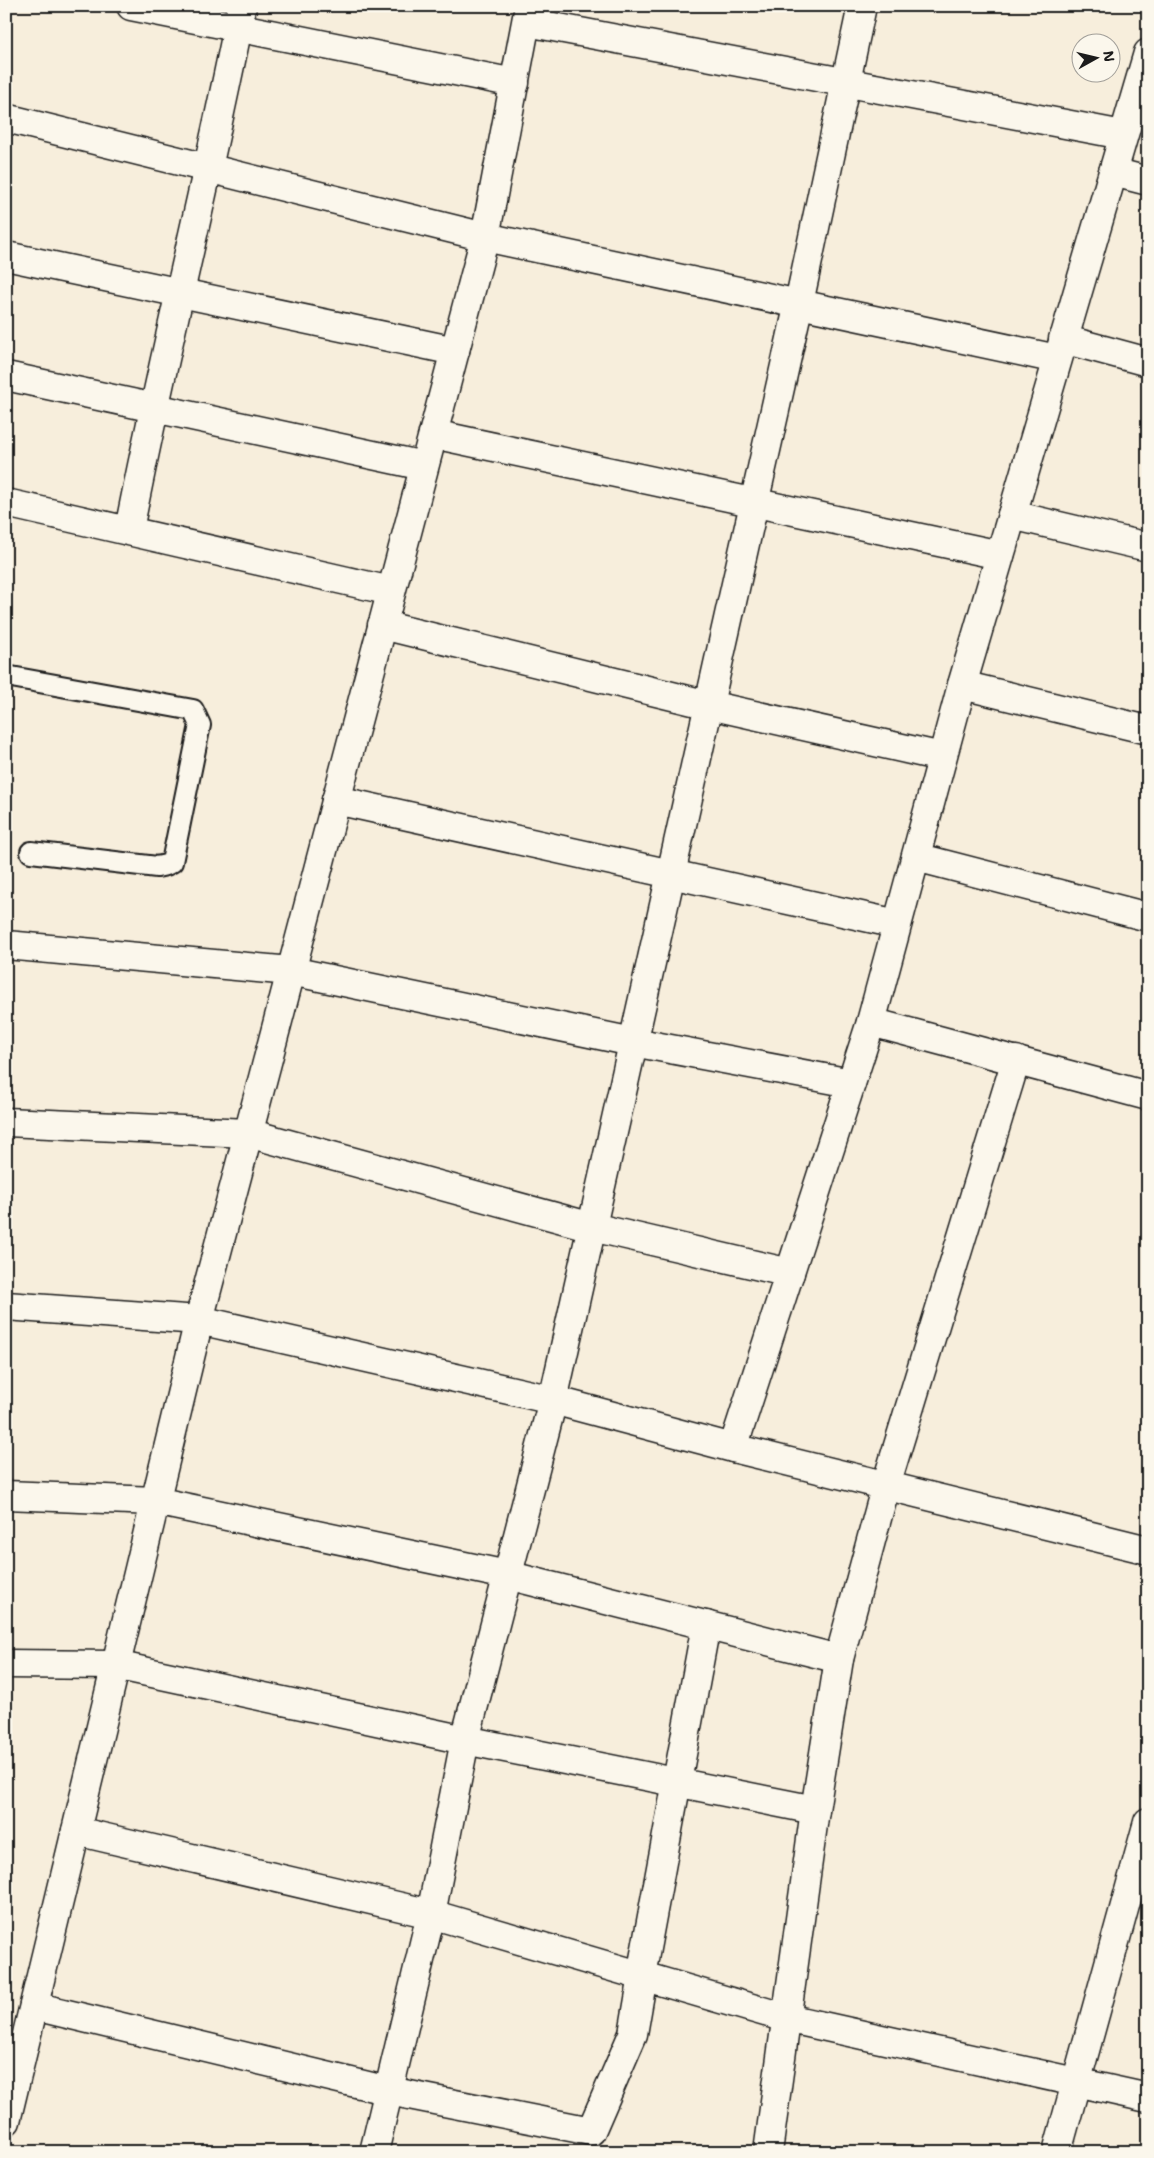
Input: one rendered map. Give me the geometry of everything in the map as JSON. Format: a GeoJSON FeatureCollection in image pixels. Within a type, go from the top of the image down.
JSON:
{"type":"FeatureCollection","features":[{"type":"Feature","properties":{"kind":"street"},"geometry":{"type":"LineString","coordinates":[[131,6],[240,17],[514,83]]}},
{"type":"Feature","properties":{"kind":"street"},"geometry":{"type":"LineString","coordinates":[[374,2152],[431,1914],[465,1740],[553,1400],[799,303],[862,6]]}},
{"type":"Feature","properties":{"kind":"street"},"geometry":{"type":"LineString","coordinates":[[6,2121],[198,1320],[485,237],[528,14],[846,82],[1124,135]]}},
{"type":"Feature","properties":{"kind":"street"},"geometry":{"type":"LineString","coordinates":[[129,530],[153,408],[208,169],[240,17]]}},
{"type":"Feature","properties":{"kind":"street"},"geometry":{"type":"LineString","coordinates":[[733,1448],[871,1022],[962,685],[1148,53]]}},
{"type":"Feature","properties":{"kind":"street"},"geometry":{"type":"LineString","coordinates":[[6,118],[485,237],[799,303],[1060,349],[1148,362]]}},
{"type":"Feature","properties":{"kind":"street"},"geometry":{"type":"LineString","coordinates":[[1113,172],[1148,181]]}},
{"type":"Feature","properties":{"kind":"street"},"geometry":{"type":"LineString","coordinates":[[6,256],[455,351]]}},
{"type":"Feature","properties":{"kind":"street"},"geometry":{"type":"LineString","coordinates":[[6,376],[424,466]]}},
{"type":"Feature","properties":{"kind":"street"},"geometry":{"type":"LineString","coordinates":[[433,434],[1000,555]]}},
{"type":"Feature","properties":{"kind":"street"},"geometry":{"type":"LineString","coordinates":[[6,503],[391,591]]}},
{"type":"Feature","properties":{"kind":"street"},"geometry":{"type":"LineString","coordinates":[[1012,515],[1148,547]]}},
{"type":"Feature","properties":{"kind":"street"},"geometry":{"type":"LineString","coordinates":[[382,625],[709,705],[942,758]]}},
{"type":"Feature","properties":{"kind":"street"},"geometry":{"type":"LineString","coordinates":[[962,685],[1148,730]]}},
{"type":"Feature","properties":{"kind":"street"},"geometry":{"type":"LineString","coordinates":[[336,800],[897,924]]}},
{"type":"Feature","properties":{"kind":"street"},"geometry":{"type":"LineString","coordinates":[[916,857],[1148,917]]}},
{"type":"Feature","properties":{"kind":"street"},"geometry":{"type":"LineString","coordinates":[[6,945],[291,971],[633,1042],[850,1083]]}},
{"type":"Feature","properties":{"kind":"street"},"geometry":{"type":"LineString","coordinates":[[871,1022],[1148,1096]]}},
{"type":"Feature","properties":{"kind":"street"},"geometry":{"type":"LineString","coordinates":[[768,2152],[815,1810],[839,1659],[886,1485],[1016,1060]]}},
{"type":"Feature","properties":{"kind":"street"},"geometry":{"type":"LineString","coordinates":[[6,1122],[248,1134],[592,1227],[790,1272]]}},
{"type":"Feature","properties":{"kind":"street"},"geometry":{"type":"LineString","coordinates":[[6,1306],[198,1320],[553,1400],[733,1448],[1148,1550]]}},
{"type":"Feature","properties":{"kind":"street"},"geometry":{"type":"LineString","coordinates":[[6,1495],[155,1501],[507,1575],[839,1659]]}},
{"type":"Feature","properties":{"kind":"street"},"geometry":{"type":"LineString","coordinates":[[34,2006],[389,2092],[591,2131],[633,2034],[642,1970],[706,1625]]}},
{"type":"Feature","properties":{"kind":"street"},"geometry":{"type":"LineString","coordinates":[[6,1664],[115,1665],[465,1740],[815,1810]]}},
{"type":"Feature","properties":{"kind":"street"},"geometry":{"type":"LineString","coordinates":[[1057,2152],[1148,1822]]}},
{"type":"Feature","properties":{"kind":"street"},"geometry":{"type":"LineString","coordinates":[[76,1831],[431,1914],[786,2018],[1148,2098]]}},
{"type":"Feature","properties":{"kind":"lane"},"geometry":{"type":"LineString","coordinates":[[6,676],[193,710],[200,725],[172,862],[166,866],[157,867],[31,852]]}}]}
